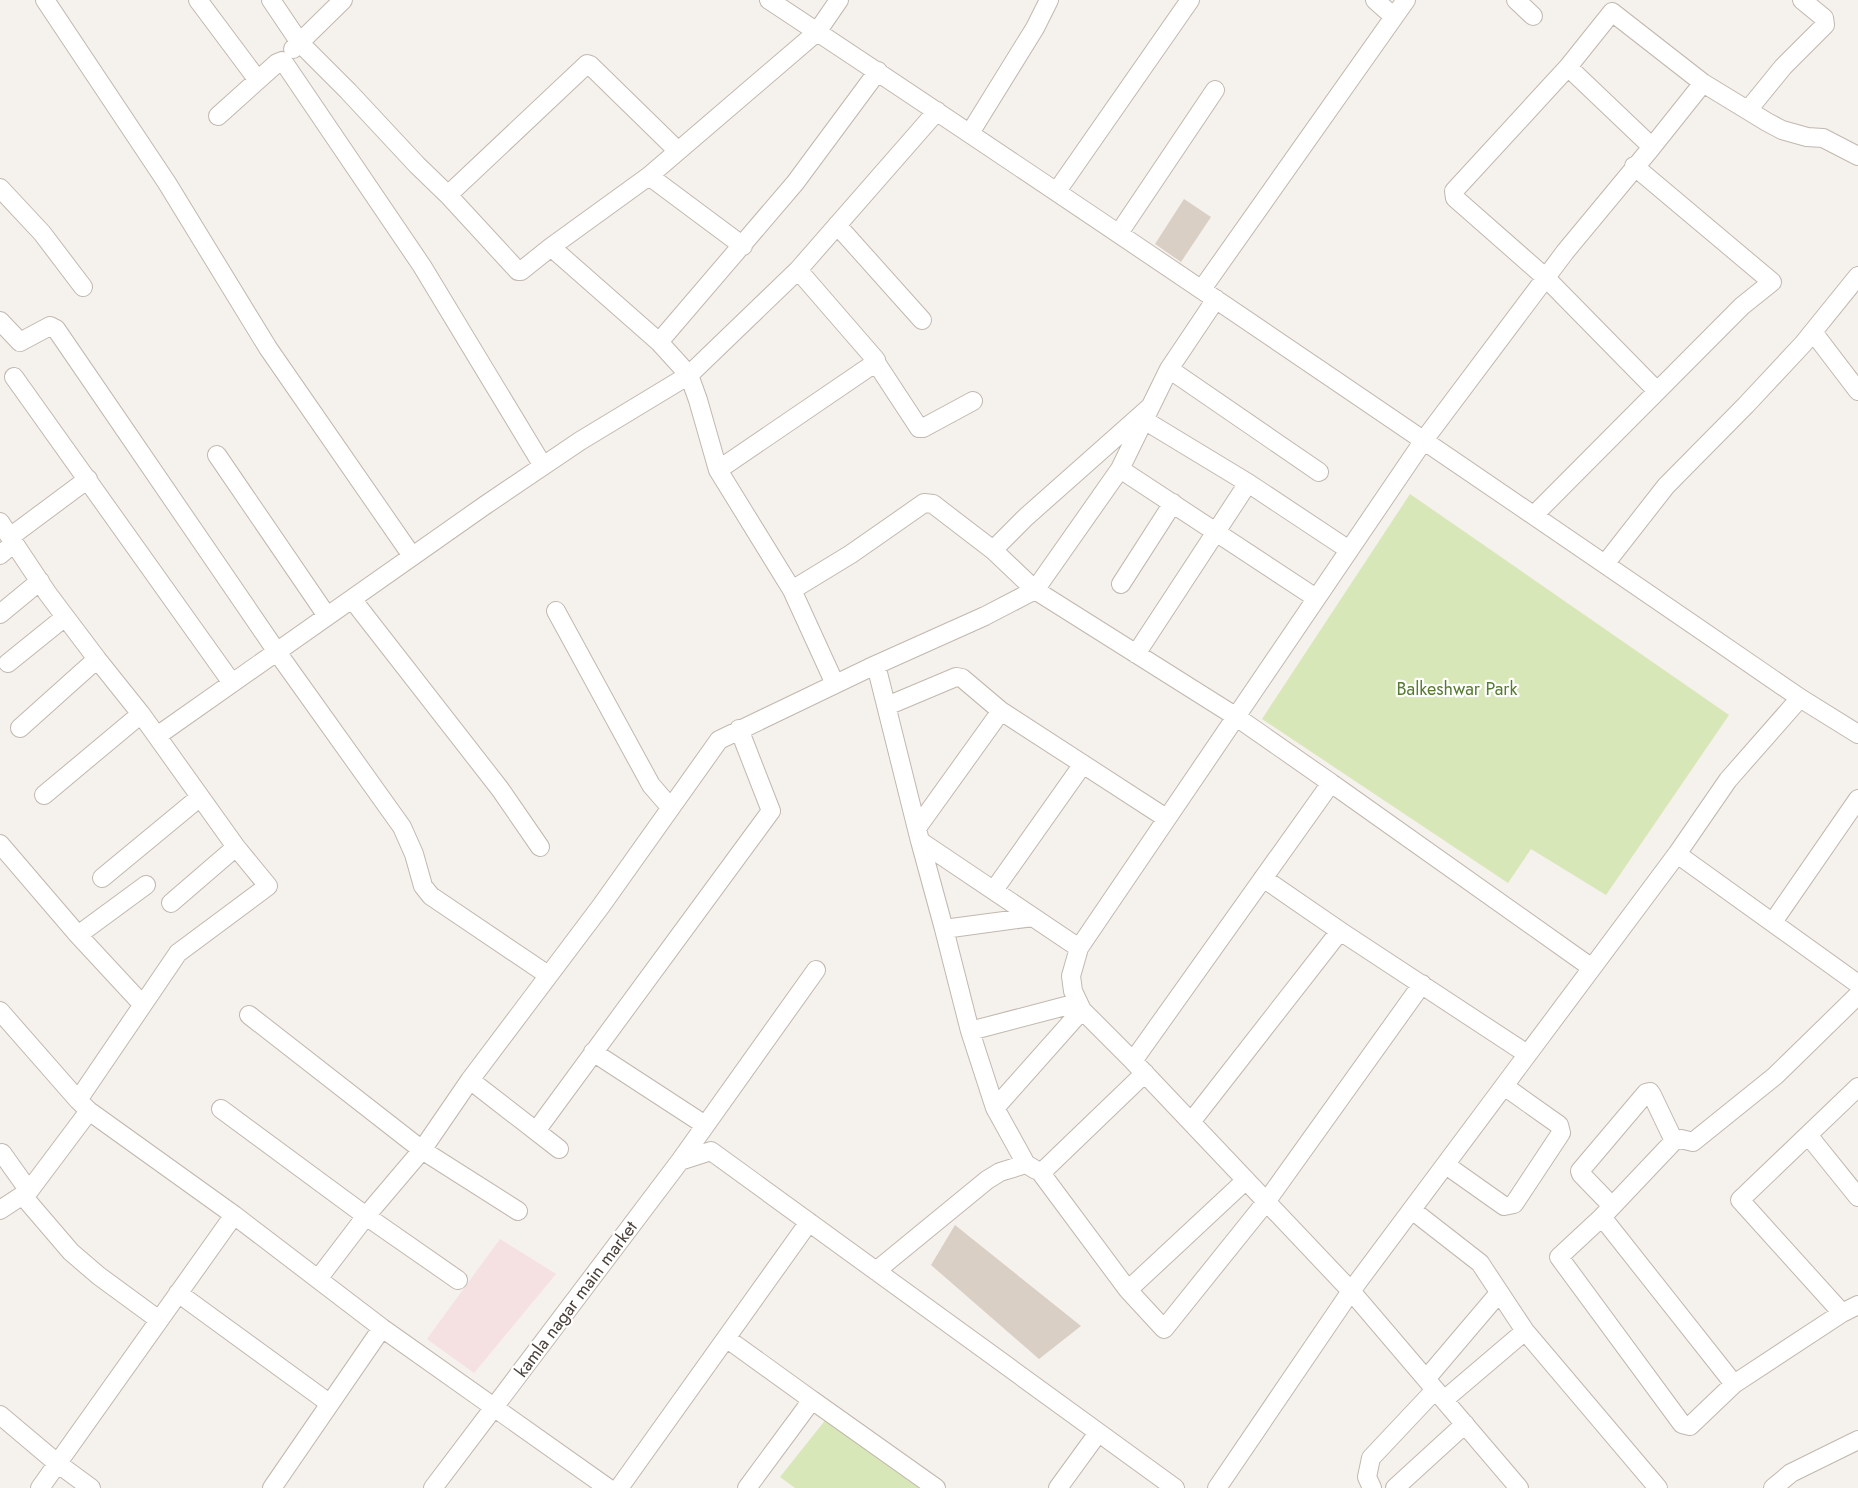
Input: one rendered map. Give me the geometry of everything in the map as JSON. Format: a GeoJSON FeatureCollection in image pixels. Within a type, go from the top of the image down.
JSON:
{"type":"FeatureCollection","features":[{"type":"Feature","properties":{"kind":"street"},"geometry":{"type":"LineString","coordinates":[[45,0],[167,183],[268,348],[412,556]]}},
{"type":"Feature","properties":{"kind":"street"},"geometry":{"type":"LineString","coordinates":[[198,0],[258,79]]}},
{"type":"Feature","properties":{"kind":"street"},"geometry":{"type":"LineString","coordinates":[[272,0],[300,43],[348,90],[518,271],[649,176],[817,32],[838,0]]}},
{"type":"Feature","properties":{"kind":"street"},"geometry":{"type":"LineString","coordinates":[[218,116],[258,79],[282,61],[343,0]]}},
{"type":"Feature","properties":{"kind":"street"},"geometry":{"type":"LineString","coordinates":[[769,0],[1057,191],[1800,698],[1858,734]]}},
{"type":"Feature","properties":{"kind":"street"},"geometry":{"type":"LineString","coordinates":[[970,133],[1035,28],[1049,0]]}},
{"type":"Feature","properties":{"kind":"street"},"geometry":{"type":"LineString","coordinates":[[1057,191],[1190,0]]}},
{"type":"Feature","properties":{"kind":"street"},"geometry":{"type":"LineString","coordinates":[[1375,0],[1394,17]]}},
{"type":"Feature","properties":{"kind":"street"},"geometry":{"type":"LineString","coordinates":[[318,1279],[366,1216],[422,1150],[470,1080],[601,906],[722,737],[985,616],[1035,590],[1120,469],[1209,294],[1406,0]]}},
{"type":"Feature","properties":{"kind":"street"},"geometry":{"type":"LineString","coordinates":[[1516,0],[1533,16]]}},
{"type":"Feature","properties":{"kind":"street"},"geometry":{"type":"LineString","coordinates":[[1748,110],[1783,67],[1825,25],[1824,18],[1802,0]]}},
{"type":"Feature","properties":{"kind":"street"},"geometry":{"type":"LineString","coordinates":[[1658,391],[1546,278],[1454,195],[1462,183],[1568,67],[1606,6],[1702,83],[1782,130],[1807,137],[1823,138],[1858,156]]}},
{"type":"Feature","properties":{"kind":"street"},"geometry":{"type":"LineString","coordinates":[[282,61],[422,266],[543,466]]}},
{"type":"Feature","properties":{"kind":"street"},"geometry":{"type":"LineString","coordinates":[[448,195],[587,64],[678,151]]}},
{"type":"Feature","properties":{"kind":"street"},"geometry":{"type":"LineString","coordinates":[[1568,67],[1652,147]]}},
{"type":"Feature","properties":{"kind":"street"},"geometry":{"type":"LineString","coordinates":[[660,342],[795,183],[878,71]]}},
{"type":"Feature","properties":{"kind":"street"},"geometry":{"type":"LineString","coordinates":[[1519,1488],[1350,1291],[1079,1006],[1071,976],[1079,948],[1234,716],[1424,440],[1546,278],[1702,83]]}},
{"type":"Feature","properties":{"kind":"street"},"geometry":{"type":"LineString","coordinates":[[1119,233],[1215,90]]}},
{"type":"Feature","properties":{"kind":"street"},"geometry":{"type":"LineString","coordinates":[[157,736],[543,466],[689,375],[798,270],[937,111]]}},
{"type":"Feature","properties":{"kind":"street"},"geometry":{"type":"LineString","coordinates":[[1534,515],[1742,306],[1772,282],[1634,166]]}},
{"type":"Feature","properties":{"kind":"street"},"geometry":{"type":"LineString","coordinates":[[649,176],[743,246]]}},
{"type":"Feature","properties":{"kind":"street"},"geometry":{"type":"LineString","coordinates":[[0,188],[42,233],[83,287]]}},
{"type":"Feature","properties":{"kind":"street"},"geometry":{"type":"LineString","coordinates":[[837,225],[922,320]]}},
{"type":"Feature","properties":{"kind":"street"},"geometry":{"type":"LineString","coordinates":[[551,247],[660,342],[689,375],[718,471],[792,590],[835,684]]}},
{"type":"Feature","properties":{"kind":"street"},"geometry":{"type":"LineString","coordinates":[[798,270],[875,361],[919,428],[973,401]]}},
{"type":"Feature","properties":{"kind":"street"},"geometry":{"type":"LineString","coordinates":[[1605,564],[1666,486],[1746,405],[1813,332],[1858,276]]}},
{"type":"Feature","properties":{"kind":"street"},"geometry":{"type":"LineString","coordinates":[[0,321],[20,342],[45,327],[50,326],[56,329],[277,652],[402,827],[414,854],[423,886],[431,896],[548,975]]}},
{"type":"Feature","properties":{"kind":"street"},"geometry":{"type":"LineString","coordinates":[[1813,332],[1858,391]]}},
{"type":"Feature","properties":{"kind":"street"},"geometry":{"type":"LineString","coordinates":[[718,471],[873,367],[875,361]]}},
{"type":"Feature","properties":{"kind":"street"},"geometry":{"type":"LineString","coordinates":[[1169,369],[1319,472]]}},
{"type":"Feature","properties":{"kind":"street"},"geometry":{"type":"LineString","coordinates":[[14,376],[232,683]]}},
{"type":"Feature","properties":{"kind":"street"},"geometry":{"type":"LineString","coordinates":[[1147,413],[1349,550]]}},
{"type":"Feature","properties":{"kind":"street"},"geometry":{"type":"LineString","coordinates":[[993,550],[1026,517],[1147,413]]}},
{"type":"Feature","properties":{"kind":"street"},"geometry":{"type":"LineString","coordinates":[[217,455],[327,616]]}},
{"type":"Feature","properties":{"kind":"street"},"geometry":{"type":"LineString","coordinates":[[1120,469],[1316,598]]}},
{"type":"Feature","properties":{"kind":"street"},"geometry":{"type":"LineString","coordinates":[[0,1210],[26,1193],[83,1105],[142,1004],[178,953],[268,886],[236,847],[141,714],[6,539],[88,479]]}},
{"type":"Feature","properties":{"kind":"street"},"geometry":{"type":"LineString","coordinates":[[1136,654],[1248,483]]}},
{"type":"Feature","properties":{"kind":"street"},"geometry":{"type":"LineString","coordinates":[[792,590],[851,554],[924,503],[933,504],[993,550],[1035,590],[1234,716],[1592,968]]}},
{"type":"Feature","properties":{"kind":"street"},"geometry":{"type":"LineString","coordinates":[[1121,584],[1173,503]]}},
{"type":"Feature","properties":{"kind":"street"},"geometry":{"type":"LineString","coordinates":[[0,614],[40,581]]}},
{"type":"Feature","properties":{"kind":"street"},"geometry":{"type":"LineString","coordinates":[[352,599],[500,789],[540,847]]}},
{"type":"Feature","properties":{"kind":"street"},"geometry":{"type":"LineString","coordinates":[[556,611],[651,785],[670,807]]}},
{"type":"Feature","properties":{"kind":"street"},"geometry":{"type":"LineString","coordinates":[[8,663],[65,617]]}},
{"type":"Feature","properties":{"kind":"street"},"geometry":{"type":"LineString","coordinates":[[20,728],[97,659]]}},
{"type":"Feature","properties":{"kind":"street"},"geometry":{"type":"LineString","coordinates":[[876,665],[970,1031],[995,1108],[1033,1168],[1128,1290],[1164,1329],[1266,1202],[1422,984]]}},
{"type":"Feature","properties":{"kind":"street"},"geometry":{"type":"LineString","coordinates":[[887,705],[956,676],[962,678],[1001,711],[1166,818]]}},
{"type":"Feature","properties":{"kind":"street"},"geometry":{"type":"LineString","coordinates":[[1217,1488],[1350,1291],[1677,854],[1728,780],[1800,698]]}},
{"type":"Feature","properties":{"kind":"street"},"geometry":{"type":"LineString","coordinates":[[919,834],[1001,711]]}},
{"type":"Feature","properties":{"kind":"street"},"geometry":{"type":"LineString","coordinates":[[44,795],[141,714]]}},
{"type":"Feature","properties":{"kind":"street"},"geometry":{"type":"LineString","coordinates":[[536,1131],[771,811],[739,729]]}},
{"type":"Feature","properties":{"kind":"street"},"geometry":{"type":"LineString","coordinates":[[994,890],[1083,764]]}},
{"type":"Feature","properties":{"kind":"street"},"geometry":{"type":"LineString","coordinates":[[876,1271],[987,1180],[1000,1172],[1033,1168],[1139,1067],[1263,878],[1331,783]]}},
{"type":"Feature","properties":{"kind":"street"},"geometry":{"type":"LineString","coordinates":[[102,878],[200,797]]}},
{"type":"Feature","properties":{"kind":"street"},"geometry":{"type":"LineString","coordinates":[[1773,922],[1858,798]]}},
{"type":"Feature","properties":{"kind":"street"},"geometry":{"type":"LineString","coordinates":[[919,834],[994,890],[1079,948]]}},
{"type":"Feature","properties":{"kind":"street"},"geometry":{"type":"LineString","coordinates":[[171,903],[236,847]]}},
{"type":"Feature","properties":{"kind":"street"},"geometry":{"type":"LineString","coordinates":[[3,853],[142,1004]]}},
{"type":"Feature","properties":{"kind":"street"},"geometry":{"type":"LineString","coordinates":[[1677,854],[1858,984]]}},
{"type":"Feature","properties":{"kind":"street"},"geometry":{"type":"LineString","coordinates":[[1263,878],[1527,1054]]}},
{"type":"Feature","properties":{"kind":"street"},"geometry":{"type":"LineString","coordinates":[[78,935],[146,885]]}},
{"type":"Feature","properties":{"kind":"street"},"geometry":{"type":"LineString","coordinates":[[944,929],[1033,917]]}},
{"type":"Feature","properties":{"kind":"street"},"geometry":{"type":"LineString","coordinates":[[1191,1122],[1340,931]]}},
{"type":"Feature","properties":{"kind":"street","name":"kamla nagar main market"},"geometry":{"type":"LineString","coordinates":[[434,1488],[680,1161],[816,970]]}},
{"type":"Feature","properties":{"kind":"street"},"geometry":{"type":"LineString","coordinates":[[1858,995],[1775,1076],[1693,1142],[1681,1139],[1674,1141],[1607,1212],[1559,1257],[1682,1424],[1690,1426],[1734,1384],[1842,1313],[1858,1305]]}},
{"type":"Feature","properties":{"kind":"street"},"geometry":{"type":"LineString","coordinates":[[970,1031],[1079,1006]]}},
{"type":"Feature","properties":{"kind":"street"},"geometry":{"type":"LineString","coordinates":[[995,1108],[1079,1006]]}},
{"type":"Feature","properties":{"kind":"street"},"geometry":{"type":"LineString","coordinates":[[0,1011],[83,1105],[234,1215],[382,1328],[608,1488]]}},
{"type":"Feature","properties":{"kind":"street"},"geometry":{"type":"LineString","coordinates":[[249,1015],[422,1150],[518,1211]]}},
{"type":"Feature","properties":{"kind":"street"},"geometry":{"type":"LineString","coordinates":[[593,1053],[705,1125]]}},
{"type":"Feature","properties":{"kind":"street"},"geometry":{"type":"LineString","coordinates":[[470,1080],[559,1149]]}},
{"type":"Feature","properties":{"kind":"street"},"geometry":{"type":"LineString","coordinates":[[1446,1165],[1504,1206],[1514,1204],[1561,1133],[1561,1129],[1559,1125],[1504,1086]]}},
{"type":"Feature","properties":{"kind":"street"},"geometry":{"type":"LineString","coordinates":[[1842,1313],[1740,1200],[1858,1087]]}},
{"type":"Feature","properties":{"kind":"street"},"geometry":{"type":"LineString","coordinates":[[1674,1141],[1653,1095],[1650,1092],[1646,1093],[1581,1171],[1581,1174],[1734,1384]]}},
{"type":"Feature","properties":{"kind":"street"},"geometry":{"type":"LineString","coordinates":[[221,1109],[366,1216],[458,1280]]}},
{"type":"Feature","properties":{"kind":"street"},"geometry":{"type":"LineString","coordinates":[[1808,1135],[1858,1197]]}},
{"type":"Feature","properties":{"kind":"street"},"geometry":{"type":"LineString","coordinates":[[680,1161],[711,1151],[1175,1488]]}},
{"type":"Feature","properties":{"kind":"street"},"geometry":{"type":"LineString","coordinates":[[1,1153],[26,1193],[71,1252],[99,1276],[159,1320]]}},
{"type":"Feature","properties":{"kind":"street"},"geometry":{"type":"LineString","coordinates":[[1128,1290],[1246,1180]]}},
{"type":"Feature","properties":{"kind":"street"},"geometry":{"type":"LineString","coordinates":[[1412,1210],[1480,1263],[1525,1331],[1658,1488]]}},
{"type":"Feature","properties":{"kind":"street"},"geometry":{"type":"LineString","coordinates":[[39,1488],[234,1215]]}},
{"type":"Feature","properties":{"kind":"street"},"geometry":{"type":"LineString","coordinates":[[618,1488],[808,1222]]}},
{"type":"Feature","properties":{"kind":"street"},"geometry":{"type":"LineString","coordinates":[[178,1293],[329,1403]]}},
{"type":"Feature","properties":{"kind":"street"},"geometry":{"type":"LineString","coordinates":[[1372,1488],[1367,1477],[1371,1458],[1435,1390],[1499,1293]]}},
{"type":"Feature","properties":{"kind":"street"},"geometry":{"type":"LineString","coordinates":[[272,1488],[382,1328]]}},
{"type":"Feature","properties":{"kind":"street"},"geometry":{"type":"LineString","coordinates":[[1435,1390],[1525,1331]]}},
{"type":"Feature","properties":{"kind":"street"},"geometry":{"type":"LineString","coordinates":[[726,1338],[936,1488]]}},
{"type":"Feature","properties":{"kind":"street"},"geometry":{"type":"LineString","coordinates":[[754,1486],[812,1400]]}},
{"type":"Feature","properties":{"kind":"street"},"geometry":{"type":"LineString","coordinates":[[0,1415],[91,1488]]}},
{"type":"Feature","properties":{"kind":"street"},"geometry":{"type":"LineString","coordinates":[[1395,1488],[1465,1424]]}},
{"type":"Feature","properties":{"kind":"street"},"geometry":{"type":"LineString","coordinates":[[1058,1488],[1098,1433]]}},
{"type":"Feature","properties":{"kind":"street"},"geometry":{"type":"LineString","coordinates":[[1773,1488],[1791,1473],[1858,1440]]}},
{"type":"Feature","properties":{"kind":"shaded area"},"geometry":{"type":"Polygon","coordinates":[[[500,1239],[556,1274],[474,1373],[427,1339],[500,1239]]]}},
{"type":"Feature","properties":{"kind":"green space","name":"Balkeshwar Park"},"geometry":{"type":"Polygon","coordinates":[[[1410,494],[1729,715],[1606,895],[1531,849],[1508,883],[1262,719],[1410,494]]]}},
{"type":"Feature","properties":{"kind":"green space"},"geometry":{"type":"Polygon","coordinates":[[[827,1418],[924,1488],[795,1488],[780,1477],[827,1418]]]}},
{"type":"Feature","properties":{"kind":"building"},"geometry":{"type":"Polygon","coordinates":[[[1184,199],[1211,217],[1181,262],[1155,244],[1184,199]]]}},
{"type":"Feature","properties":{"kind":"building"},"geometry":{"type":"Polygon","coordinates":[[[955,1225],[1081,1326],[1039,1359],[931,1265],[955,1225]]]}}]}
